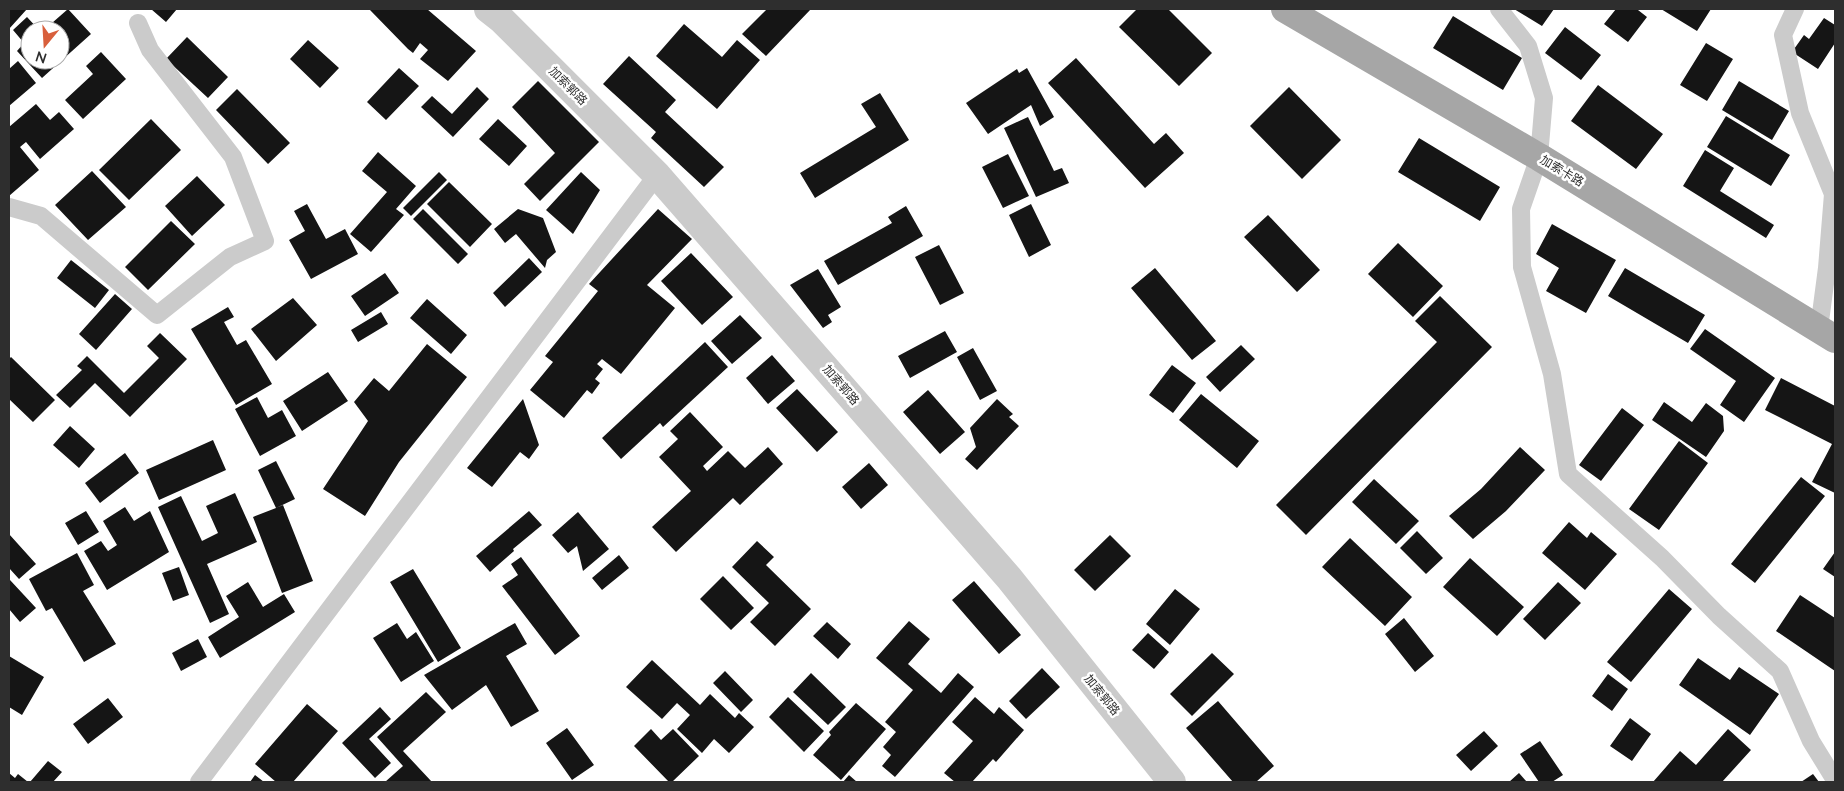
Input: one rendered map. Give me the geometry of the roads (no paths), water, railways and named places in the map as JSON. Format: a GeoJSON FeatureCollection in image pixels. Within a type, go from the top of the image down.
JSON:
{"type":"FeatureCollection","features":[{"type":"Feature","properties":{"kind":"main road","name":"加索卡路"},"geometry":{"type":"LineString","coordinates":[[1285,9],[1539,157],[1827,334]]}},
{"type":"Feature","properties":{"kind":"street","name":"加索郭路"},"geometry":{"type":"LineString","coordinates":[[488,9],[502,20],[657,175],[1008,578],[1172,782]]}},
{"type":"Feature","properties":{"kind":"lane"},"geometry":{"type":"LineString","coordinates":[[1499,9],[1528,46],[1544,98],[1539,157],[1521,209],[1522,267],[1552,374],[1568,474],[1662,558],[1719,616],[1780,671],[1811,741],[1835,780]]}},
{"type":"Feature","properties":{"kind":"lane"},"geometry":{"type":"LineString","coordinates":[[1795,9],[1783,35],[1800,113],[1834,194],[1828,268],[1827,334]]}},
{"type":"Feature","properties":{"kind":"lane"},"geometry":{"type":"LineString","coordinates":[[9,207],[41,216],[157,315],[230,257],[265,241],[233,157],[150,50],[138,23]]}},
{"type":"Feature","properties":{"kind":"lane"},"geometry":{"type":"LineString","coordinates":[[199,782],[657,175]]}}]}
